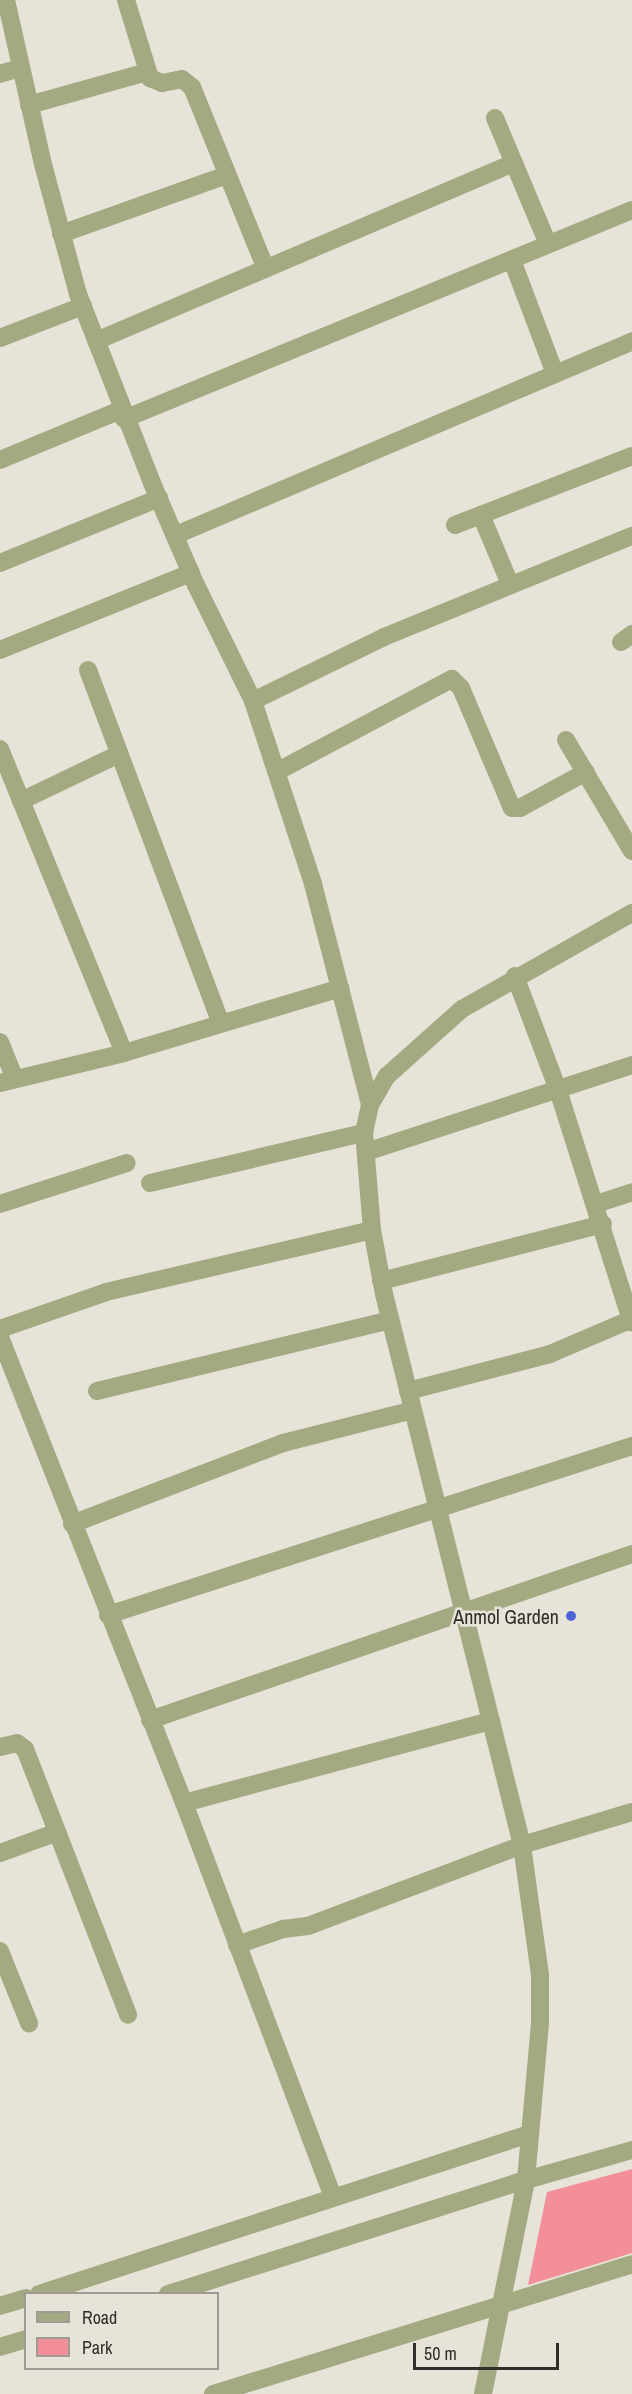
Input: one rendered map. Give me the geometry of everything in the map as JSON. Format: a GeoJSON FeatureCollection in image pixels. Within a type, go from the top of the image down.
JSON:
{"type":"FeatureCollection","features":[{"type":"Feature","properties":{"kind":"street"},"geometry":{"type":"LineString","coordinates":[[126,0],[147,72],[155,82],[182,79],[192,87],[266,269]]}},
{"type":"Feature","properties":{"kind":"street"},"geometry":{"type":"LineString","coordinates":[[5,9],[61,234],[82,306],[123,414],[191,573],[253,701],[314,884],[370,1105]]}},
{"type":"Feature","properties":{"kind":"street"},"geometry":{"type":"LineString","coordinates":[[0,74],[20,68]]}},
{"type":"Feature","properties":{"kind":"street"},"geometry":{"type":"LineString","coordinates":[[29,105],[147,72]]}},
{"type":"Feature","properties":{"kind":"street"},"geometry":{"type":"LineString","coordinates":[[495,118],[548,244]]}},
{"type":"Feature","properties":{"kind":"street"},"geometry":{"type":"LineString","coordinates":[[96,341],[514,163]]}},
{"type":"Feature","properties":{"kind":"street"},"geometry":{"type":"LineString","coordinates":[[61,234],[227,174]]}},
{"type":"Feature","properties":{"kind":"street"},"geometry":{"type":"LineString","coordinates":[[0,460],[123,414],[632,210]]}},
{"type":"Feature","properties":{"kind":"street"},"geometry":{"type":"LineString","coordinates":[[512,260],[555,374]]}},
{"type":"Feature","properties":{"kind":"street"},"geometry":{"type":"LineString","coordinates":[[0,338],[82,306]]}},
{"type":"Feature","properties":{"kind":"street"},"geometry":{"type":"LineString","coordinates":[[176,535],[632,340]]}},
{"type":"Feature","properties":{"kind":"street"},"geometry":{"type":"LineString","coordinates":[[455,525],[632,456]]}},
{"type":"Feature","properties":{"kind":"street"},"geometry":{"type":"LineString","coordinates":[[0,563],[159,498]]}},
{"type":"Feature","properties":{"kind":"street"},"geometry":{"type":"LineString","coordinates":[[481,515],[510,584]]}},
{"type":"Feature","properties":{"kind":"street"},"geometry":{"type":"LineString","coordinates":[[253,701],[384,637],[510,584],[632,537]]}},
{"type":"Feature","properties":{"kind":"street"},"geometry":{"type":"LineString","coordinates":[[0,650],[191,573]]}},
{"type":"Feature","properties":{"kind":"street"},"geometry":{"type":"LineString","coordinates":[[88,670],[221,1023]]}},
{"type":"Feature","properties":{"kind":"street"},"geometry":{"type":"LineString","coordinates":[[278,771],[452,680],[461,688],[512,808],[520,808],[586,772]]}},
{"type":"Feature","properties":{"kind":"street"},"geometry":{"type":"LineString","coordinates":[[566,740],[632,851]]}},
{"type":"Feature","properties":{"kind":"street"},"geometry":{"type":"LineString","coordinates":[[0,749],[124,1053]]}},
{"type":"Feature","properties":{"kind":"street"},"geometry":{"type":"LineString","coordinates":[[21,801],[119,754]]}},
{"type":"Feature","properties":{"kind":"street"},"geometry":{"type":"LineString","coordinates":[[483,2394],[526,2180],[540,2022],[540,1976],[522,1845],[381,1281],[372,1230],[364,1133],[370,1105],[395,1068],[462,1009],[514,976],[632,913]]}},
{"type":"Feature","properties":{"kind":"street"},"geometry":{"type":"LineString","coordinates":[[408,1392],[550,1354],[632,1321],[603,1224],[558,1090],[514,976]]}},
{"type":"Feature","properties":{"kind":"street"},"geometry":{"type":"LineString","coordinates":[[0,1042],[8,1081],[124,1053],[340,988]]}},
{"type":"Feature","properties":{"kind":"street"},"geometry":{"type":"LineString","coordinates":[[366,1152],[632,1065]]}},
{"type":"Feature","properties":{"kind":"street"},"geometry":{"type":"LineString","coordinates":[[150,1183],[364,1133]]}},
{"type":"Feature","properties":{"kind":"street"},"geometry":{"type":"LineString","coordinates":[[0,1204],[127,1163]]}},
{"type":"Feature","properties":{"kind":"street"},"geometry":{"type":"LineString","coordinates":[[596,1204],[632,1192]]}},
{"type":"Feature","properties":{"kind":"street"},"geometry":{"type":"LineString","coordinates":[[381,1281],[603,1224]]}},
{"type":"Feature","properties":{"kind":"street"},"geometry":{"type":"LineString","coordinates":[[0,1329],[106,1292],[372,1230]]}},
{"type":"Feature","properties":{"kind":"street"},"geometry":{"type":"LineString","coordinates":[[97,1391],[390,1320]]}},
{"type":"Feature","properties":{"kind":"street"},"geometry":{"type":"LineString","coordinates":[[0,1337],[184,1803],[333,2197]]}},
{"type":"Feature","properties":{"kind":"street"},"geometry":{"type":"LineString","coordinates":[[72,1524],[283,1443],[413,1410]]}},
{"type":"Feature","properties":{"kind":"street"},"geometry":{"type":"LineString","coordinates":[[108,1615],[632,1446]]}},
{"type":"Feature","properties":{"kind":"street"},"geometry":{"type":"LineString","coordinates":[[150,1719],[462,1610],[632,1554]]}},
{"type":"Feature","properties":{"kind":"street"},"geometry":{"type":"LineString","coordinates":[[184,1803],[490,1720]]}},
{"type":"Feature","properties":{"kind":"street"},"geometry":{"type":"LineString","coordinates":[[0,1747],[17,1743],[25,1749],[55,1833],[128,2015]]}},
{"type":"Feature","properties":{"kind":"street"},"geometry":{"type":"LineString","coordinates":[[237,1945],[283,1929],[308,1926],[522,1845],[632,1812]]}},
{"type":"Feature","properties":{"kind":"street"},"geometry":{"type":"LineString","coordinates":[[0,1853],[55,1833]]}},
{"type":"Feature","properties":{"kind":"street"},"geometry":{"type":"LineString","coordinates":[[0,1951],[29,2023]]}},
{"type":"Feature","properties":{"kind":"street"},"geometry":{"type":"LineString","coordinates":[[45,2292],[529,2134]]}},
{"type":"Feature","properties":{"kind":"street"},"geometry":{"type":"LineString","coordinates":[[174,2292],[526,2180],[632,2150]]}},
{"type":"Feature","properties":{"kind":"street"},"geometry":{"type":"LineString","coordinates":[[224,2392],[632,2264]]}},
{"type":"Feature","properties":{"kind":"street"},"geometry":{"type":"LineString","coordinates":[[0,2306],[24,2299]]}},
{"type":"Feature","properties":{"kind":"street"},"geometry":{"type":"LineString","coordinates":[[0,2347],[24,2340]]}},
{"type":"Feature","properties":{"kind":"green space"},"geometry":{"type":"Polygon","coordinates":[[[632,2169],[632,2253],[528,2285],[547,2192],[632,2169]]]}},
{"type":"Feature","properties":{"kind":"place","name":"Anmol Garden"},"geometry":{"type":"Point","coordinates":[571,1616]}}]}
